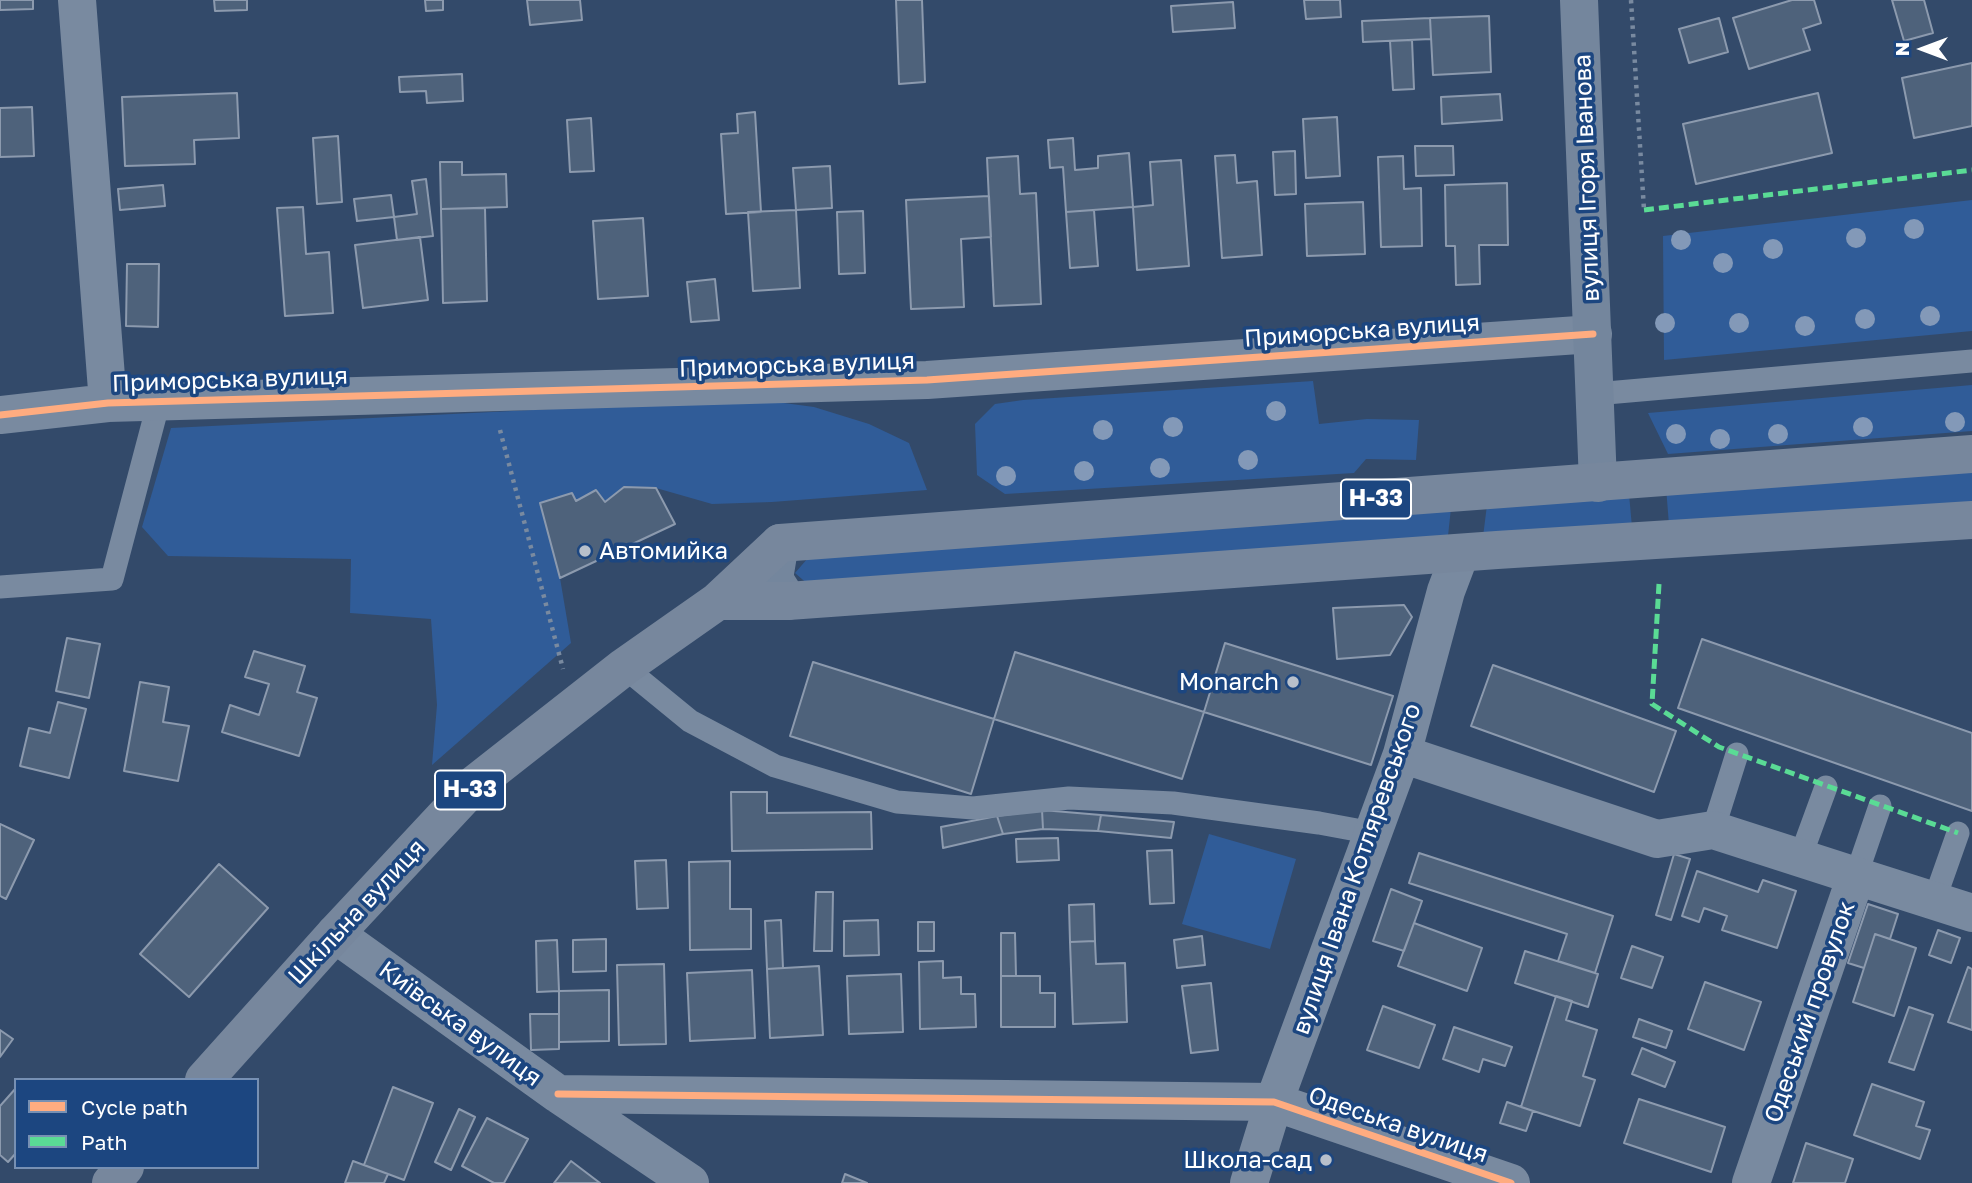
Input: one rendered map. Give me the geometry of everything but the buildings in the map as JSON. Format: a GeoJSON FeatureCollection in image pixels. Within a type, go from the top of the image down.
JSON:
{"type":"FeatureCollection","features":[{"type":"Feature","properties":{"kind":"main road","name":"Н-33"},"geometry":{"type":"LineString","coordinates":[[718,601],[780,543],[1972,454]]}},
{"type":"Feature","properties":{"kind":"main road"},"geometry":{"type":"LineString","coordinates":[[718,601],[788,601],[1972,520]]}},
{"type":"Feature","properties":{"kind":"main road","name":"Шкільна вулиця"},"geometry":{"type":"LineString","coordinates":[[206,1078],[475,784],[624,667],[718,601]]}},
{"type":"Feature","properties":{"kind":"main road"},"geometry":{"type":"LineString","coordinates":[[111,1183],[123,1169]]}},
{"type":"Feature","properties":{"kind":"street"},"geometry":{"type":"LineString","coordinates":[[77,0],[108,402]]}},
{"type":"Feature","properties":{"kind":"street","name":"вулиця Ігоря Іванова"},"geometry":{"type":"LineString","coordinates":[[1579,0],[1598,483]]}},
{"type":"Feature","properties":{"kind":"street","name":"Приморська вулиця"},"geometry":{"type":"LineString","coordinates":[[0,415],[108,402],[927,380],[1593,334]]}},
{"type":"Feature","properties":{"kind":"street"},"geometry":{"type":"LineString","coordinates":[[780,543],[774,579],[788,601]]}},
{"type":"Feature","properties":{"kind":"street","name":"вулиця Івана Котляревського"},"geometry":{"type":"LineString","coordinates":[[1248,1183],[1274,1102],[1402,754],[1446,591],[1460,554]]}},
{"type":"Feature","properties":{"kind":"street"},"geometry":{"type":"LineString","coordinates":[[1402,754],[1657,839],[1713,830],[1856,876]]}},
{"type":"Feature","properties":{"kind":"street","name":"Одеський провулок"},"geometry":{"type":"LineString","coordinates":[[1751,1183],[1856,876],[1972,913]]}},
{"type":"Feature","properties":{"kind":"street","name":"Київська вулиця"},"geometry":{"type":"LineString","coordinates":[[335,934],[558,1094],[690,1183]]}},
{"type":"Feature","properties":{"kind":"street","name":"Одеська вулиця"},"geometry":{"type":"LineString","coordinates":[[558,1094],[1274,1102],[1511,1183]]}},
{"type":"Feature","properties":{"kind":"lane"},"geometry":{"type":"LineString","coordinates":[[1595,394],[1972,361]]}},
{"type":"Feature","properties":{"kind":"lane"},"geometry":{"type":"LineString","coordinates":[[0,587],[112,579],[159,401]]}},
{"type":"Feature","properties":{"kind":"lane"},"geometry":{"type":"LineString","coordinates":[[624,667],[690,721],[775,766],[897,802],[973,808],[1069,798],[1173,803],[1319,823],[1373,834]]}},
{"type":"Feature","properties":{"kind":"lane"},"geometry":{"type":"LineString","coordinates":[[1713,830],[1737,754]]}},
{"type":"Feature","properties":{"kind":"lane"},"geometry":{"type":"LineString","coordinates":[[1800,858],[1826,787]]}},
{"type":"Feature","properties":{"kind":"lane"},"geometry":{"type":"LineString","coordinates":[[1856,876],[1880,806]]}},
{"type":"Feature","properties":{"kind":"lane"},"geometry":{"type":"LineString","coordinates":[[1934,901],[1958,833]]}},
{"type":"Feature","properties":{"kind":"path"},"geometry":{"type":"LineString","coordinates":[[1630,0],[1644,210]]}},
{"type":"Feature","properties":{"kind":"path"},"geometry":{"type":"LineString","coordinates":[[490,392],[573,707]]}},
{"type":"Feature","properties":{"kind":"shaded area"},"geometry":{"type":"Polygon","coordinates":[[[1972,200],[1972,331],[1664,360],[1663,236],[1972,200]]]}},
{"type":"Feature","properties":{"kind":"shaded area"},"geometry":{"type":"Polygon","coordinates":[[[1313,381],[1319,424],[1367,419],[1419,420],[1416,460],[1366,459],[1354,473],[1005,494],[977,475],[975,424],[995,404],[1313,381]]]}},
{"type":"Feature","properties":{"kind":"shaded area"},"geometry":{"type":"Polygon","coordinates":[[[1972,385],[1972,431],[1668,454],[1648,413],[1972,385]]]}},
{"type":"Feature","properties":{"kind":"shaded area"},"geometry":{"type":"Polygon","coordinates":[[[754,399],[814,407],[869,424],[909,443],[927,490],[712,504],[656,488],[624,487],[605,502],[596,490],[576,501],[572,493],[540,503],[560,578],[571,643],[432,765],[437,705],[431,619],[350,613],[351,559],[168,556],[142,527],[171,428],[754,399]]]}},
{"type":"Feature","properties":{"kind":"shaded area"},"geometry":{"type":"Polygon","coordinates":[[[1972,467],[1972,505],[1669,525],[1666,487],[1972,467]]]}},
{"type":"Feature","properties":{"kind":"shaded area"},"geometry":{"type":"Polygon","coordinates":[[[1629,494],[1632,527],[1483,537],[1487,505],[1629,494]]]}},
{"type":"Feature","properties":{"kind":"shaded area"},"geometry":{"type":"Polygon","coordinates":[[[1451,508],[1448,536],[810,586],[795,573],[808,558],[1451,508]]]}},
{"type":"Feature","properties":{"kind":"shaded area"},"geometry":{"type":"Polygon","coordinates":[[[1209,834],[1296,859],[1270,949],[1182,924],[1209,834]]]}},
{"type":"Feature","properties":{"kind":"marked path"},"geometry":{"type":"LineString","coordinates":[[1644,210],[1972,170]]}},
{"type":"Feature","properties":{"kind":"marked path"},"geometry":{"type":"LineString","coordinates":[[1659,584],[1652,704],[1719,747],[1958,833]]}},
{"type":"Feature","properties":{"kind":"cycle path"},"geometry":{"type":"LineString","coordinates":[[0,415],[108,403],[927,380],[1593,334]]}},
{"type":"Feature","properties":{"kind":"cycle path"},"geometry":{"type":"LineString","coordinates":[[558,1094],[1274,1102],[1511,1183]]}},
{"type":"Feature","properties":{"kind":"place","name":"Автомийка"},"geometry":{"type":"Point","coordinates":[585,551]}},
{"type":"Feature","properties":{"kind":"place","name":"Monarch"},"geometry":{"type":"Point","coordinates":[1293,682]}},
{"type":"Feature","properties":{"kind":"place","name":"Школа-сад"},"geometry":{"type":"Point","coordinates":[1326,1160]}}]}
